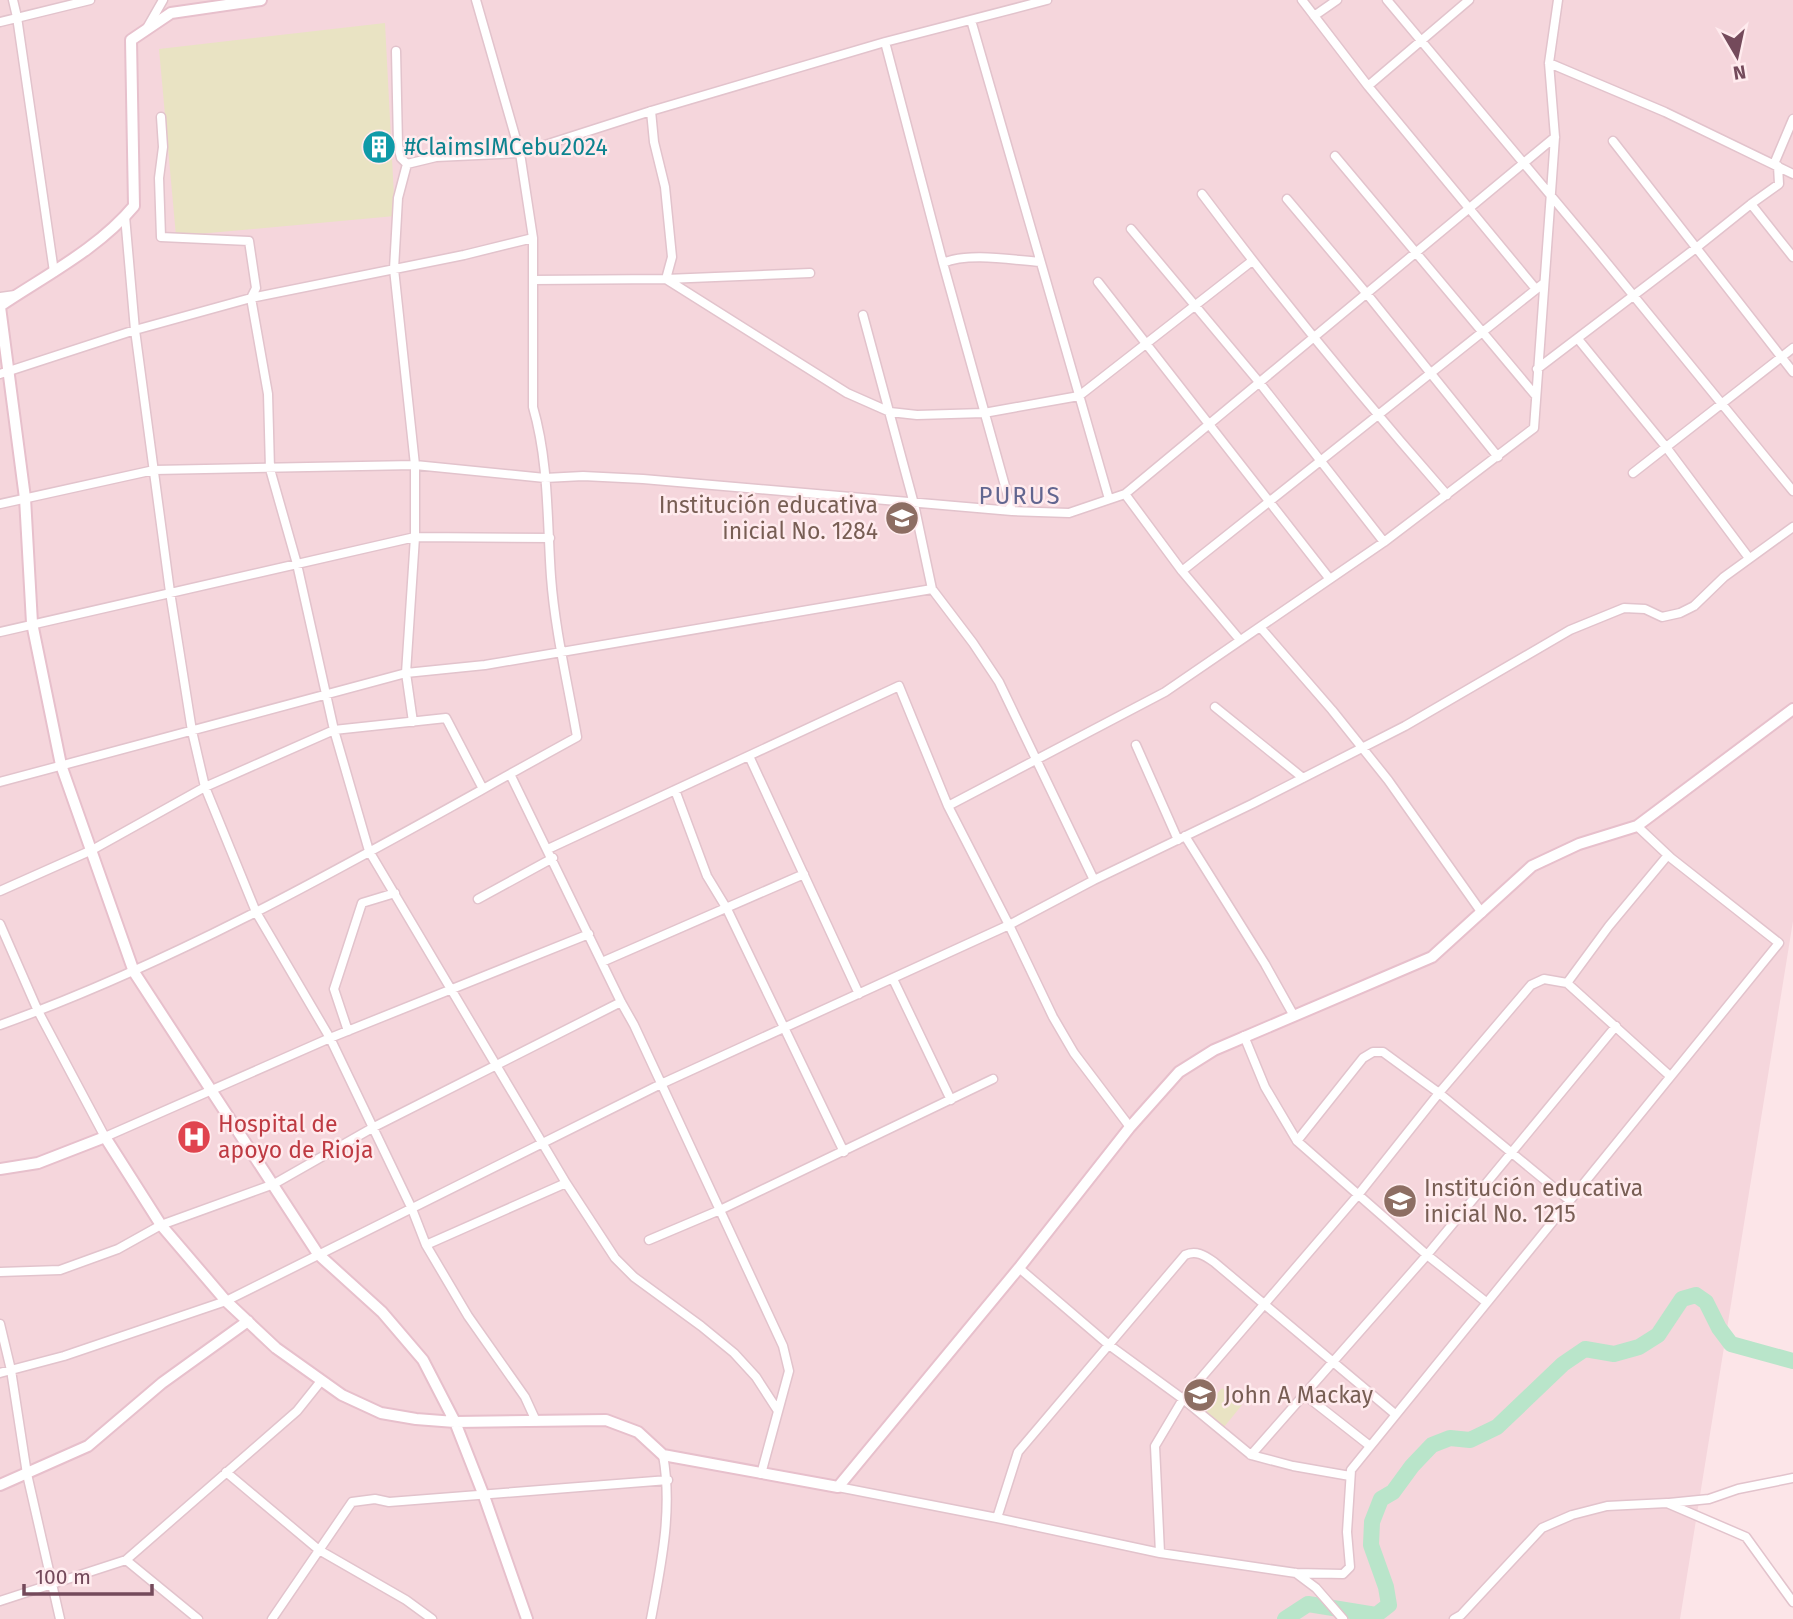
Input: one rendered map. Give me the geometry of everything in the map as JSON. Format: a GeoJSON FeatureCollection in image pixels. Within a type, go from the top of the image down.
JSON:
{"type":"FeatureCollection","features":[{"type":"Feature","properties":{"kind":"street"},"geometry":{"type":"LineString","coordinates":[[13,0],[54,272]]}},
{"type":"Feature","properties":{"kind":"street"},"geometry":{"type":"LineString","coordinates":[[0,22],[90,0]]}},
{"type":"Feature","properties":{"kind":"street"},"geometry":{"type":"LineString","coordinates":[[145,30],[163,0]]}},
{"type":"Feature","properties":{"kind":"street"},"geometry":{"type":"LineString","coordinates":[[261,0],[171,13],[131,40],[134,206],[114,229],[0,307],[4,373],[25,498],[32,623],[61,765],[134,972],[318,1254],[382,1312],[423,1360],[455,1422],[527,1619]]}},
{"type":"Feature","properties":{"kind":"street"},"geometry":{"type":"LineString","coordinates":[[0,1025],[134,972],[256,912],[577,737],[552,579],[545,478],[533,407],[533,238],[520,153],[476,0]]}},
{"type":"Feature","properties":{"kind":"street"},"geometry":{"type":"LineString","coordinates":[[407,164],[436,157],[520,153],[885,42],[1046,0]]}},
{"type":"Feature","properties":{"kind":"street"},"geometry":{"type":"LineString","coordinates":[[1302,0],[1368,86],[1535,288]]}},
{"type":"Feature","properties":{"kind":"street"},"geometry":{"type":"LineString","coordinates":[[1314,16],[1337,0]]}},
{"type":"Feature","properties":{"kind":"street"},"geometry":{"type":"LineString","coordinates":[[1387,0],[1793,491]]}},
{"type":"Feature","properties":{"kind":"street"},"geometry":{"type":"LineString","coordinates":[[1368,86],[1469,0]]}},
{"type":"Feature","properties":{"kind":"street"},"geometry":{"type":"LineString","coordinates":[[948,806],[1165,692],[1384,542],[1534,429],[1555,137],[1549,63],[1558,0]]}},
{"type":"Feature","properties":{"kind":"street"},"geometry":{"type":"LineString","coordinates":[[971,20],[1110,499]]}},
{"type":"Feature","properties":{"kind":"street"},"geometry":{"type":"LineString","coordinates":[[885,42],[1012,511]]}},
{"type":"Feature","properties":{"kind":"street"},"geometry":{"type":"LineString","coordinates":[[396,51],[398,145],[401,158],[407,164]]}},
{"type":"Feature","properties":{"kind":"street"},"geometry":{"type":"LineString","coordinates":[[1549,63],[1665,112],[1793,174]]}},
{"type":"Feature","properties":{"kind":"street"},"geometry":{"type":"LineString","coordinates":[[651,111],[672,257],[666,279]]}},
{"type":"Feature","properties":{"kind":"street"},"geometry":{"type":"LineString","coordinates":[[161,117],[161,237],[249,242],[256,288],[251,298],[268,394],[270,469],[297,564],[334,730],[369,851],[566,1183],[615,1258],[634,1278],[734,1353],[756,1377],[778,1411]]}},
{"type":"Feature","properties":{"kind":"street"},"geometry":{"type":"LineString","coordinates":[[1537,369],[1779,184],[1776,165],[1793,119]]}},
{"type":"Feature","properties":{"kind":"street"},"geometry":{"type":"LineString","coordinates":[[0,504],[154,470],[415,465],[545,478],[583,476],[643,479],[915,504],[1069,513],[1125,494],[1367,294],[1468,206],[1555,137]]}},
{"type":"Feature","properties":{"kind":"street"},"geometry":{"type":"LineString","coordinates":[[1613,141],[1793,372]]}},
{"type":"Feature","properties":{"kind":"street"},"geometry":{"type":"LineString","coordinates":[[1335,156],[1536,396]]}},
{"type":"Feature","properties":{"kind":"street"},"geometry":{"type":"LineString","coordinates":[[407,164],[398,198],[394,269],[415,465],[415,537],[406,673],[413,722]]}},
{"type":"Feature","properties":{"kind":"street"},"geometry":{"type":"LineString","coordinates":[[1202,194],[1252,261],[1377,415],[1447,495]]}},
{"type":"Feature","properties":{"kind":"street"},"geometry":{"type":"LineString","coordinates":[[1287,199],[1498,457]]}},
{"type":"Feature","properties":{"kind":"street"},"geometry":{"type":"LineString","coordinates":[[1751,204],[1793,257]]}},
{"type":"Feature","properties":{"kind":"street"},"geometry":{"type":"LineString","coordinates":[[125,216],[135,330],[170,592],[192,731],[205,787],[256,912],[330,1038],[374,1127],[426,1245],[468,1316],[525,1397],[536,1421]]}},
{"type":"Feature","properties":{"kind":"street"},"geometry":{"type":"LineString","coordinates":[[1131,229],[1259,383],[1384,542]]}},
{"type":"Feature","properties":{"kind":"street"},"geometry":{"type":"LineString","coordinates":[[4,373],[135,330],[251,298],[464,255],[533,238]]}},
{"type":"Feature","properties":{"kind":"street"},"geometry":{"type":"LineString","coordinates":[[943,263],[982,258],[1040,262]]}},
{"type":"Feature","properties":{"kind":"street"},"geometry":{"type":"LineString","coordinates":[[666,279],[847,393],[890,412],[918,415],[984,412],[1079,396],[1252,261]]}},
{"type":"Feature","properties":{"kind":"street"},"geometry":{"type":"LineString","coordinates":[[533,280],[666,279],[810,273]]}},
{"type":"Feature","properties":{"kind":"street"},"geometry":{"type":"LineString","coordinates":[[1098,282],[1329,579]]}},
{"type":"Feature","properties":{"kind":"street"},"geometry":{"type":"LineString","coordinates":[[1182,571],[1544,283]]}},
{"type":"Feature","properties":{"kind":"street"},"geometry":{"type":"LineString","coordinates":[[0,297],[18,294]]}},
{"type":"Feature","properties":{"kind":"street"},"geometry":{"type":"LineString","coordinates":[[863,315],[915,504],[932,589],[999,682],[1094,880]]}},
{"type":"Feature","properties":{"kind":"street"},"geometry":{"type":"LineString","coordinates":[[1578,339],[1666,447],[1749,558]]}},
{"type":"Feature","properties":{"kind":"street"},"geometry":{"type":"LineString","coordinates":[[1633,473],[1793,348]]}},
{"type":"Feature","properties":{"kind":"street"},"geometry":{"type":"LineString","coordinates":[[1125,494],[1182,571],[1240,640]]}},
{"type":"Feature","properties":{"kind":"street"},"geometry":{"type":"LineString","coordinates":[[0,1373],[64,1356],[226,1301],[661,1084],[1009,925],[1405,726],[1570,630],[1624,608],[1645,609],[1662,617],[1695,606],[1724,577],[1793,527]]}},
{"type":"Feature","properties":{"kind":"street"},"geometry":{"type":"LineString","coordinates":[[0,632],[415,537],[550,538]]}},
{"type":"Feature","properties":{"kind":"street"},"geometry":{"type":"LineString","coordinates":[[0,782],[406,673],[485,666],[932,589]]}},
{"type":"Feature","properties":{"kind":"street"},"geometry":{"type":"LineString","coordinates":[[1260,626],[1388,780],[1482,914]]}},
{"type":"Feature","properties":{"kind":"street"},"geometry":{"type":"LineString","coordinates":[[548,849],[899,686],[948,806],[1009,925],[1041,995],[1074,1053],[1130,1127]]}},
{"type":"Feature","properties":{"kind":"street"},"geometry":{"type":"LineString","coordinates":[[1214,707],[1303,778]]}},
{"type":"Feature","properties":{"kind":"street"},"geometry":{"type":"LineString","coordinates":[[838,1487],[1019,1268],[1130,1127],[1179,1072],[1196,1059],[1244,1036],[1432,957],[1541,861],[1579,844],[1637,825],[1793,709]]}},
{"type":"Feature","properties":{"kind":"street"},"geometry":{"type":"LineString","coordinates":[[0,891],[92,850],[205,787],[334,730],[446,718],[482,789]]}},
{"type":"Feature","properties":{"kind":"street"},"geometry":{"type":"LineString","coordinates":[[1136,745],[1182,838],[1265,964],[1294,1016]]}},
{"type":"Feature","properties":{"kind":"street"},"geometry":{"type":"LineString","coordinates":[[749,756],[859,994]]}},
{"type":"Feature","properties":{"kind":"street"},"geometry":{"type":"LineString","coordinates":[[510,774],[634,1025],[783,1346],[789,1371],[761,1474]]}},
{"type":"Feature","properties":{"kind":"street"},"geometry":{"type":"LineString","coordinates":[[675,790],[707,876],[727,909],[844,1152]]}},
{"type":"Feature","properties":{"kind":"street"},"geometry":{"type":"LineString","coordinates":[[0,924],[38,1011],[105,1137],[161,1225],[226,1301],[276,1348],[342,1395],[382,1413],[455,1422],[606,1420],[638,1432],[663,1455],[997,1518],[1160,1553],[1296,1573],[1334,1575],[1343,1574],[1350,1567],[1347,1532],[1351,1470],[1779,943],[1668,855],[1637,825]]}},
{"type":"Feature","properties":{"kind":"street"},"geometry":{"type":"LineString","coordinates":[[1567,983],[1609,926],[1668,855]]}},
{"type":"Feature","properties":{"kind":"street"},"geometry":{"type":"LineString","coordinates":[[478,899],[553,858]]}},
{"type":"Feature","properties":{"kind":"street"},"geometry":{"type":"LineString","coordinates":[[602,962],[804,874]]}},
{"type":"Feature","properties":{"kind":"street"},"geometry":{"type":"LineString","coordinates":[[348,1031],[334,989],[362,903],[394,893]]}},
{"type":"Feature","properties":{"kind":"street"},"geometry":{"type":"LineString","coordinates":[[0,1169],[38,1163],[105,1137],[330,1038],[589,934]]}},
{"type":"Feature","properties":{"kind":"street"},"geometry":{"type":"LineString","coordinates":[[893,979],[951,1100]]}},
{"type":"Feature","properties":{"kind":"street"},"geometry":{"type":"LineString","coordinates":[[1160,1553],[1155,1446],[1183,1399],[1358,1195],[1439,1093],[1531,985],[1544,979],[1567,983],[1670,1076]]}},
{"type":"Feature","properties":{"kind":"street"},"geometry":{"type":"LineString","coordinates":[[0,1272],[60,1270],[118,1249],[161,1225],[274,1184],[374,1127],[621,1002]]}},
{"type":"Feature","properties":{"kind":"street"},"geometry":{"type":"LineString","coordinates":[[1251,1455],[1427,1255],[1616,1026]]}},
{"type":"Feature","properties":{"kind":"street"},"geometry":{"type":"LineString","coordinates":[[1244,1036],[1265,1087],[1297,1141],[1427,1255],[1486,1302]]}},
{"type":"Feature","properties":{"kind":"street"},"geometry":{"type":"LineString","coordinates":[[1297,1141],[1366,1056],[1373,1052],[1383,1052],[1439,1093],[1569,1200]]}},
{"type":"Feature","properties":{"kind":"street"},"geometry":{"type":"LineString","coordinates":[[649,1240],[844,1152],[993,1079]]}},
{"type":"Feature","properties":{"kind":"street"},"geometry":{"type":"LineString","coordinates":[[426,1245],[566,1183]]}},
{"type":"Feature","properties":{"kind":"street"},"geometry":{"type":"LineString","coordinates":[[997,1518],[1018,1452],[1185,1255],[1194,1253],[1205,1256],[1395,1414]]}},
{"type":"Feature","properties":{"kind":"street"},"geometry":{"type":"LineString","coordinates":[[1019,1268],[1109,1345],[1183,1399],[1251,1455],[1350,1476]]}},
{"type":"Feature","properties":{"kind":"street"},"geometry":{"type":"LineString","coordinates":[[0,1485],[88,1447],[162,1383],[248,1321]]}},
{"type":"Feature","properties":{"kind":"street"},"geometry":{"type":"LineString","coordinates":[[0,1324],[11,1370],[27,1474],[60,1619]]}},
{"type":"Feature","properties":{"kind":"street"},"geometry":{"type":"LineString","coordinates":[[0,1601],[126,1560],[297,1411],[321,1381]]}},
{"type":"Feature","properties":{"kind":"street"},"geometry":{"type":"LineString","coordinates":[[1305,1395],[1370,1446]]}},
{"type":"Feature","properties":{"kind":"street"},"geometry":{"type":"LineString","coordinates":[[651,1619],[665,1547],[668,1480],[663,1455]]}},
{"type":"Feature","properties":{"kind":"street"},"geometry":{"type":"LineString","coordinates":[[226,1472],[319,1550],[432,1619]]}},
{"type":"Feature","properties":{"kind":"street"},"geometry":{"type":"LineString","coordinates":[[1454,1619],[1461,1615],[1542,1528],[1572,1515],[1607,1506],[1709,1499],[1738,1489],[1793,1478]]}},
{"type":"Feature","properties":{"kind":"street"},"geometry":{"type":"LineString","coordinates":[[272,1619],[352,1502],[484,1496],[668,1480]]}},
{"type":"Feature","properties":{"kind":"street"},"geometry":{"type":"LineString","coordinates":[[1667,1503],[1746,1537],[1793,1602]]}},
{"type":"Feature","properties":{"kind":"street"},"geometry":{"type":"LineString","coordinates":[[126,1560],[198,1619]]}},
{"type":"Feature","properties":{"kind":"street"},"geometry":{"type":"LineString","coordinates":[[1296,1573],[1316,1588],[1343,1619]]}},
{"type":"Feature","properties":{"kind":"shaded area"},"geometry":{"type":"Polygon","coordinates":[[[0,0],[1793,0],[1793,921],[1680,1619],[0,1619],[0,0]]]}},
{"type":"Feature","properties":{"kind":"shaded area"},"geometry":{"type":"Polygon","coordinates":[[[385,23],[395,216],[176,236],[159,49],[385,23]]]}},
{"type":"Feature","properties":{"kind":"shaded area"},"geometry":{"type":"Polygon","coordinates":[[[1222,1388],[1242,1405],[1224,1427],[1203,1410],[1222,1388]]]}},
{"type":"Feature","properties":{"kind":"waterway"},"geometry":{"type":"LineString","coordinates":[[1285,1619],[1308,1604],[1376,1615],[1389,1605],[1386,1587],[1371,1545],[1372,1522],[1381,1499],[1393,1492],[1432,1445],[1450,1438],[1470,1440],[1497,1427],[1563,1364],[1585,1349],[1614,1354],[1639,1347],[1658,1335],[1682,1299],[1696,1295],[1706,1302],[1719,1328],[1731,1344],[1793,1361]]}},
{"type":"Feature","properties":{"kind":"place","name":"#ClaimsIMCebu2024"},"geometry":{"type":"Point","coordinates":[379,147]}},
{"type":"Feature","properties":{"kind":"place","name":"Institución educativa inicial No. 1284"},"geometry":{"type":"Point","coordinates":[902,518]}},
{"type":"Feature","properties":{"kind":"place","name":"Hospital de apoyo de Rioja"},"geometry":{"type":"Point","coordinates":[194,1137]}},
{"type":"Feature","properties":{"kind":"place","name":"Institución educativa inicial No. 1215"},"geometry":{"type":"Point","coordinates":[1400,1201]}},
{"type":"Feature","properties":{"kind":"place","name":"John A Mackay"},"geometry":{"type":"Point","coordinates":[1200,1395]}},
{"type":"Feature","properties":{"kind":"district","name":"PURUS"},"geometry":{"type":"Point","coordinates":[1020,496]}}]}
